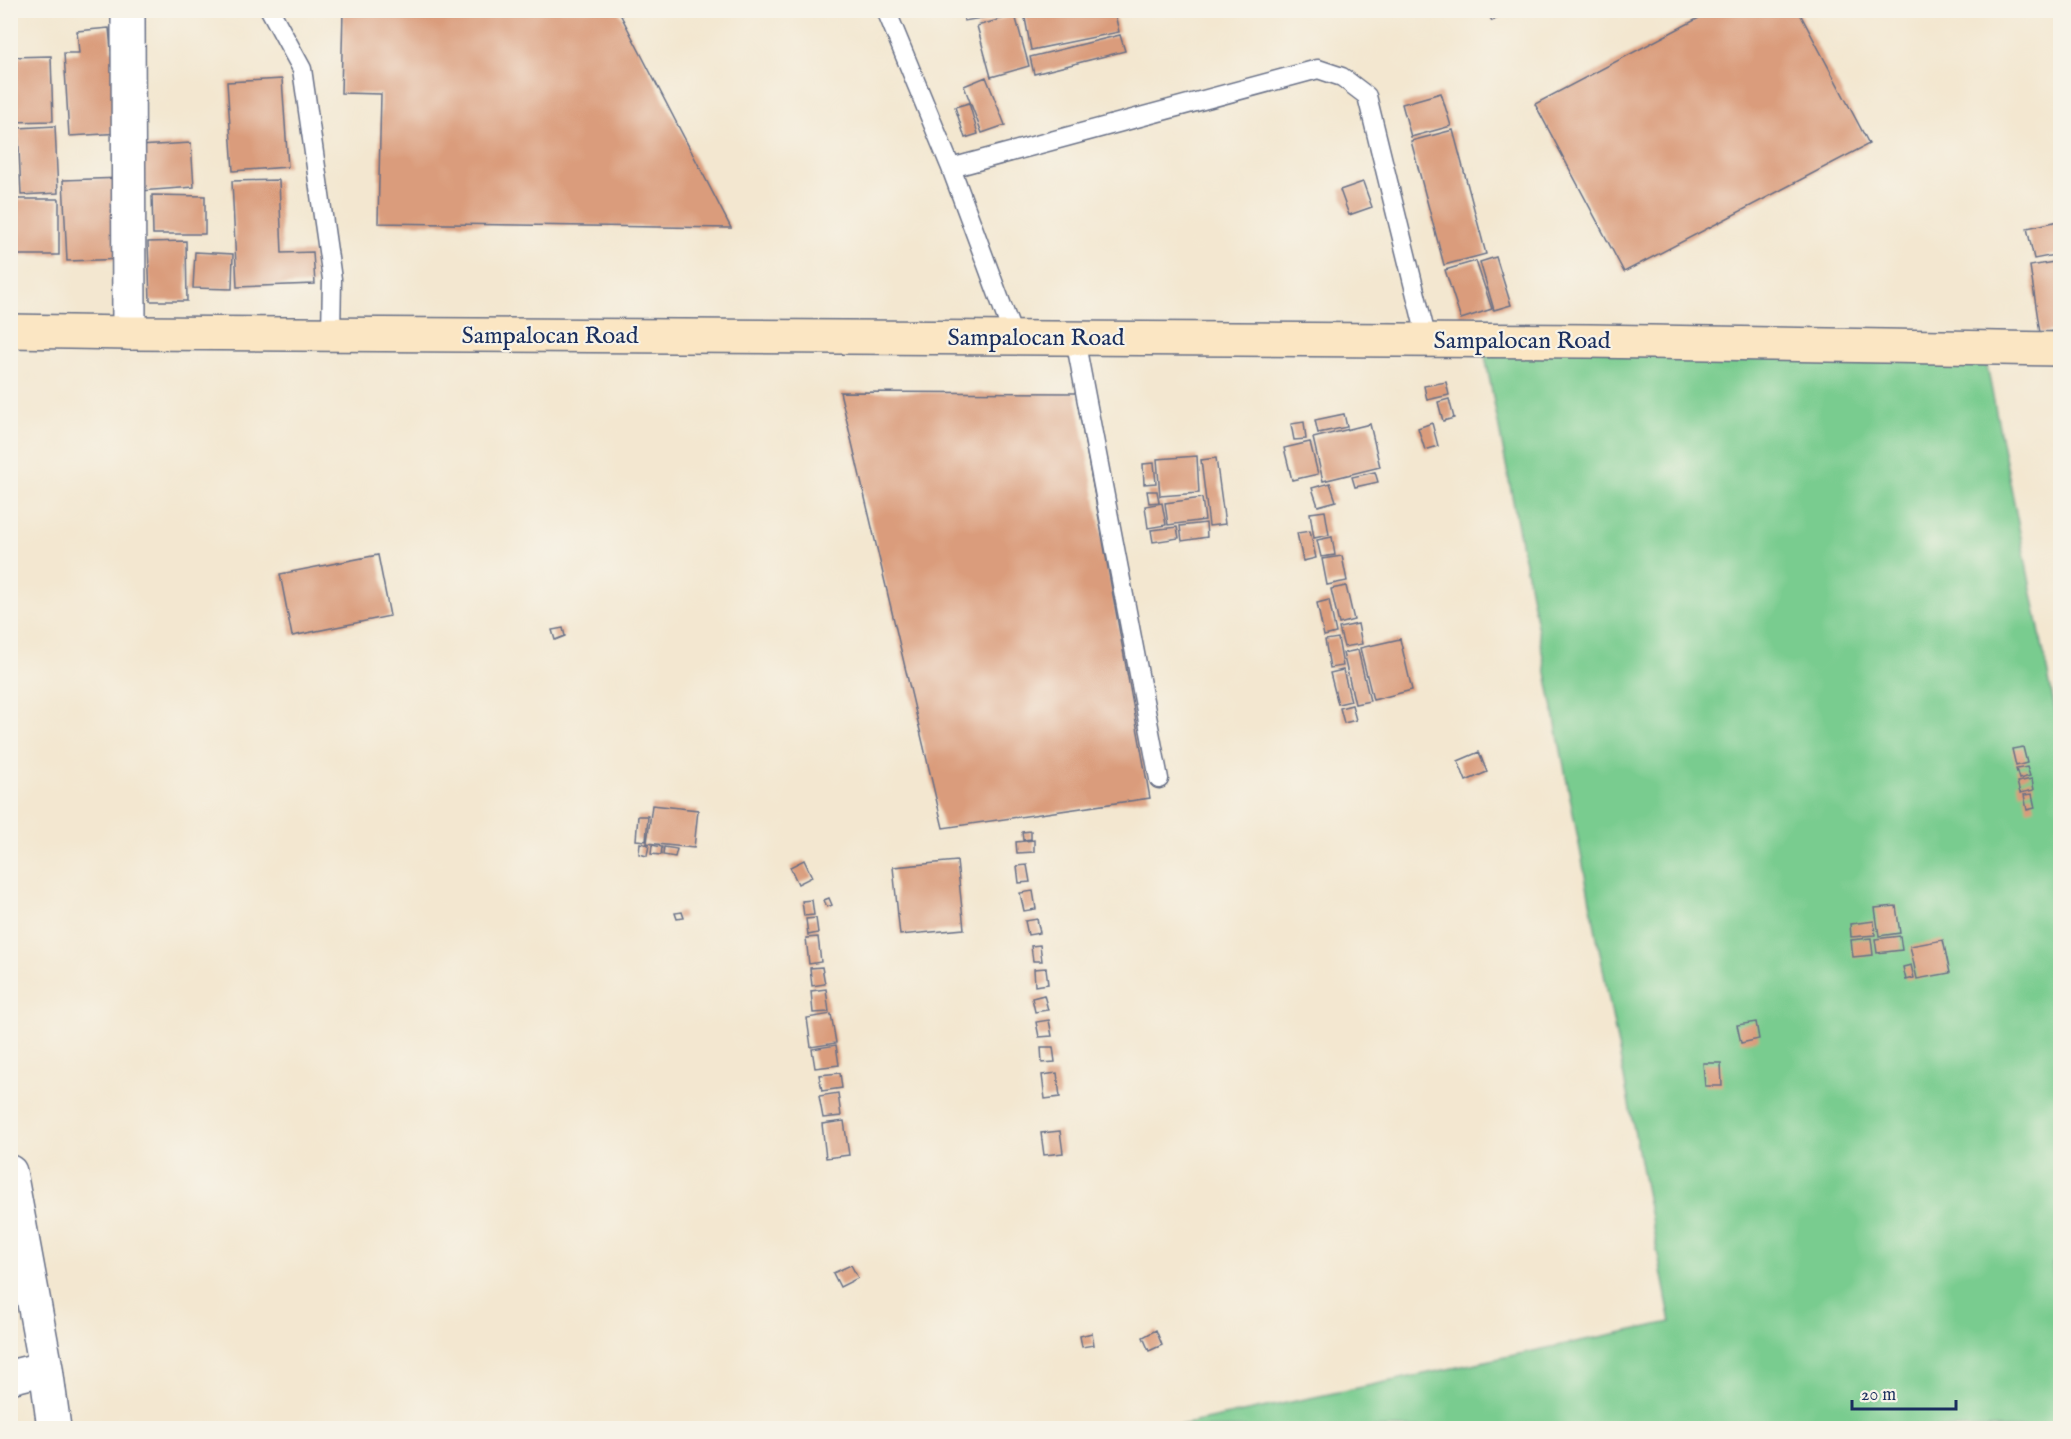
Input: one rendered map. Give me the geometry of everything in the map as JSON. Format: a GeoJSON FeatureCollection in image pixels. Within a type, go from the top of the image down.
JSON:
{"type":"FeatureCollection","features":[{"type":"Feature","properties":{"kind":"main road","name":"Sampalocan Road"},"geometry":{"type":"LineString","coordinates":[[10,331],[1427,340],[2061,349]]}},
{"type":"Feature","properties":{"kind":"street"},"geometry":{"type":"LineString","coordinates":[[128,10],[129,333]]}},
{"type":"Feature","properties":{"kind":"street"},"geometry":{"type":"LineString","coordinates":[[10,1172],[46,1368],[54,1428]]}},
{"type":"Feature","properties":{"kind":"street"},"geometry":{"type":"LineString","coordinates":[[10,1377],[46,1368]]}},
{"type":"Feature","properties":{"kind":"lane"},"geometry":{"type":"LineString","coordinates":[[270,10],[302,69],[332,279],[331,334]]}},
{"type":"Feature","properties":{"kind":"lane"},"geometry":{"type":"LineString","coordinates":[[886,10],[951,168],[1014,338]]}},
{"type":"Feature","properties":{"kind":"lane"},"geometry":{"type":"LineString","coordinates":[[951,168],[1318,69],[1342,76],[1367,96],[1427,340]]}},
{"type":"Feature","properties":{"kind":"lane"},"geometry":{"type":"LineString","coordinates":[[1075,339],[1159,779]]}},
{"type":"Feature","properties":{"kind":"green space"},"geometry":{"type":"Polygon","coordinates":[[[1483,345],[1984,351],[2060,735],[2060,1262],[2052,1264],[2060,1316],[2060,1428],[1167,1428],[1671,1322],[1483,345]]]}},
{"type":"Feature","properties":{"kind":"building"},"geometry":{"type":"Polygon","coordinates":[[[343,10],[618,10],[731,228],[378,223],[381,94],[341,93],[343,10]]]}},
{"type":"Feature","properties":{"kind":"building"},"geometry":{"type":"Polygon","coordinates":[[[962,10],[1016,10],[1016,12],[964,21],[962,10]]]}},
{"type":"Feature","properties":{"kind":"building"},"geometry":{"type":"Polygon","coordinates":[[[1038,10],[1114,10],[1119,32],[1031,50],[1024,13],[1038,10]]]}},
{"type":"Feature","properties":{"kind":"building"},"geometry":{"type":"Polygon","coordinates":[[[1486,10],[1513,10],[1492,21],[1486,10]]]}},
{"type":"Feature","properties":{"kind":"building"},"geometry":{"type":"Polygon","coordinates":[[[1714,10],[1798,10],[1869,144],[1624,272],[1535,104],[1714,10]]]}},
{"type":"Feature","properties":{"kind":"building"},"geometry":{"type":"Polygon","coordinates":[[[1015,15],[1029,66],[991,77],[977,26],[1015,15]]]}},
{"type":"Feature","properties":{"kind":"building"},"geometry":{"type":"Polygon","coordinates":[[[109,28],[111,50],[117,50],[122,133],[69,136],[64,53],[79,53],[77,31],[109,28]]]}},
{"type":"Feature","properties":{"kind":"building"},"geometry":{"type":"Polygon","coordinates":[[[1120,35],[1125,51],[1034,74],[1030,57],[1120,35]]]}},
{"type":"Feature","properties":{"kind":"building"},"geometry":{"type":"Polygon","coordinates":[[[51,56],[53,121],[10,122],[10,57],[51,56]]]}},
{"type":"Feature","properties":{"kind":"building"},"geometry":{"type":"Polygon","coordinates":[[[986,77],[1005,125],[982,133],[964,86],[986,77]]]}},
{"type":"Feature","properties":{"kind":"building"},"geometry":{"type":"Polygon","coordinates":[[[282,79],[288,167],[233,171],[227,82],[282,79]]]}},
{"type":"Feature","properties":{"kind":"building"},"geometry":{"type":"Polygon","coordinates":[[[1441,93],[1451,126],[1411,137],[1402,104],[1441,93]]]}},
{"type":"Feature","properties":{"kind":"building"},"geometry":{"type":"Polygon","coordinates":[[[969,103],[978,134],[965,138],[955,107],[969,103]]]}},
{"type":"Feature","properties":{"kind":"building"},"geometry":{"type":"Polygon","coordinates":[[[55,126],[58,193],[21,195],[18,128],[55,126]]]}},
{"type":"Feature","properties":{"kind":"building"},"geometry":{"type":"Polygon","coordinates":[[[1453,130],[1486,254],[1444,265],[1411,141],[1453,130]]]}},
{"type":"Feature","properties":{"kind":"building"},"geometry":{"type":"Polygon","coordinates":[[[191,143],[194,187],[140,191],[138,146],[191,143]]]}},
{"type":"Feature","properties":{"kind":"building"},"geometry":{"type":"Polygon","coordinates":[[[123,178],[126,259],[67,261],[63,180],[123,178]]]}},
{"type":"Feature","properties":{"kind":"building"},"geometry":{"type":"Polygon","coordinates":[[[279,180],[282,253],[313,252],[315,284],[237,287],[232,181],[279,180]]]}},
{"type":"Feature","properties":{"kind":"building"},"geometry":{"type":"Polygon","coordinates":[[[1363,182],[1372,207],[1349,215],[1340,190],[1363,182]]]}},
{"type":"Feature","properties":{"kind":"building"},"geometry":{"type":"Polygon","coordinates":[[[152,195],[205,196],[205,234],[153,234],[152,195]]]}},
{"type":"Feature","properties":{"kind":"building"},"geometry":{"type":"Polygon","coordinates":[[[10,199],[59,199],[59,255],[10,255],[10,199]]]}},
{"type":"Feature","properties":{"kind":"building"},"geometry":{"type":"Polygon","coordinates":[[[2059,221],[2060,254],[2034,259],[2027,228],[2059,221]]]}},
{"type":"Feature","properties":{"kind":"building"},"geometry":{"type":"Polygon","coordinates":[[[186,241],[187,301],[150,301],[148,242],[186,241]]]}},
{"type":"Feature","properties":{"kind":"building"},"geometry":{"type":"Polygon","coordinates":[[[195,252],[233,254],[232,289],[193,288],[195,252]]]}},
{"type":"Feature","properties":{"kind":"building"},"geometry":{"type":"Polygon","coordinates":[[[1496,257],[1511,305],[1494,310],[1480,262],[1496,257]]]}},
{"type":"Feature","properties":{"kind":"building"},"geometry":{"type":"Polygon","coordinates":[[[1476,261],[1492,309],[1461,319],[1445,270],[1476,261]]]}},
{"type":"Feature","properties":{"kind":"building"},"geometry":{"type":"Polygon","coordinates":[[[2060,261],[2060,330],[2040,333],[2030,266],[2060,261]]]}},
{"type":"Feature","properties":{"kind":"building"},"geometry":{"type":"Polygon","coordinates":[[[1446,382],[1449,395],[1427,400],[1424,386],[1446,382]]]}},
{"type":"Feature","properties":{"kind":"building"},"geometry":{"type":"Polygon","coordinates":[[[840,392],[1076,393],[1150,798],[943,828],[840,392]]]}},
{"type":"Feature","properties":{"kind":"building"},"geometry":{"type":"Polygon","coordinates":[[[1449,399],[1454,418],[1443,421],[1438,402],[1449,399]]]}},
{"type":"Feature","properties":{"kind":"building"},"geometry":{"type":"Polygon","coordinates":[[[1344,414],[1347,427],[1318,433],[1315,420],[1344,414]]]}},
{"type":"Feature","properties":{"kind":"building"},"geometry":{"type":"Polygon","coordinates":[[[1304,422],[1306,439],[1294,440],[1291,424],[1304,422]]]}},
{"type":"Feature","properties":{"kind":"building"},"geometry":{"type":"Polygon","coordinates":[[[1432,423],[1438,446],[1425,450],[1418,428],[1432,423]]]}},
{"type":"Feature","properties":{"kind":"building"},"geometry":{"type":"Polygon","coordinates":[[[1370,424],[1380,467],[1323,481],[1313,438],[1370,424]]]}},
{"type":"Feature","properties":{"kind":"building"},"geometry":{"type":"Polygon","coordinates":[[[1310,442],[1318,474],[1292,480],[1284,448],[1310,442]]]}},
{"type":"Feature","properties":{"kind":"building"},"geometry":{"type":"Polygon","coordinates":[[[1197,456],[1199,493],[1160,496],[1157,459],[1197,456]]]}},
{"type":"Feature","properties":{"kind":"building"},"geometry":{"type":"Polygon","coordinates":[[[1216,458],[1225,524],[1209,526],[1201,460],[1216,458]]]}},
{"type":"Feature","properties":{"kind":"building"},"geometry":{"type":"Polygon","coordinates":[[[1154,463],[1156,483],[1144,484],[1143,464],[1154,463]]]}},
{"type":"Feature","properties":{"kind":"building"},"geometry":{"type":"Polygon","coordinates":[[[1375,472],[1378,482],[1355,487],[1352,477],[1375,472]]]}},
{"type":"Feature","properties":{"kind":"building"},"geometry":{"type":"Polygon","coordinates":[[[1330,483],[1336,501],[1318,506],[1312,488],[1330,483]]]}},
{"type":"Feature","properties":{"kind":"building"},"geometry":{"type":"Polygon","coordinates":[[[1147,491],[1157,491],[1159,502],[1149,503],[1147,491]]]}},
{"type":"Feature","properties":{"kind":"building"},"geometry":{"type":"Polygon","coordinates":[[[1202,498],[1205,520],[1168,525],[1165,503],[1202,498]]]}},
{"type":"Feature","properties":{"kind":"building"},"geometry":{"type":"Polygon","coordinates":[[[1162,503],[1166,525],[1148,528],[1145,506],[1162,503]]]}},
{"type":"Feature","properties":{"kind":"building"},"geometry":{"type":"Polygon","coordinates":[[[1325,511],[1329,535],[1314,538],[1310,513],[1325,511]]]}},
{"type":"Feature","properties":{"kind":"building"},"geometry":{"type":"Polygon","coordinates":[[[1206,523],[1207,537],[1182,541],[1180,526],[1206,523]]]}},
{"type":"Feature","properties":{"kind":"building"},"geometry":{"type":"Polygon","coordinates":[[[1177,527],[1179,538],[1153,542],[1151,530],[1177,527]]]}},
{"type":"Feature","properties":{"kind":"building"},"geometry":{"type":"Polygon","coordinates":[[[1310,531],[1316,558],[1303,561],[1297,533],[1310,531]]]}},
{"type":"Feature","properties":{"kind":"building"},"geometry":{"type":"Polygon","coordinates":[[[1332,537],[1335,555],[1321,557],[1317,540],[1332,537]]]}},
{"type":"Feature","properties":{"kind":"building"},"geometry":{"type":"Polygon","coordinates":[[[378,555],[390,616],[292,636],[280,574],[378,555]]]}},
{"type":"Feature","properties":{"kind":"building"},"geometry":{"type":"Polygon","coordinates":[[[1342,556],[1347,581],[1327,585],[1322,559],[1342,556]]]}},
{"type":"Feature","properties":{"kind":"building"},"geometry":{"type":"Polygon","coordinates":[[[1346,586],[1354,620],[1339,624],[1331,589],[1346,586]]]}},
{"type":"Feature","properties":{"kind":"building"},"geometry":{"type":"Polygon","coordinates":[[[1329,600],[1336,633],[1324,636],[1317,603],[1329,600]]]}},
{"type":"Feature","properties":{"kind":"building"},"geometry":{"type":"Polygon","coordinates":[[[1358,624],[1362,644],[1344,647],[1339,628],[1358,624]]]}},
{"type":"Feature","properties":{"kind":"building"},"geometry":{"type":"Polygon","coordinates":[[[563,628],[565,636],[555,640],[552,630],[563,628]]]}},
{"type":"Feature","properties":{"kind":"building"},"geometry":{"type":"Polygon","coordinates":[[[1338,638],[1343,666],[1330,668],[1325,640],[1338,638]]]}},
{"type":"Feature","properties":{"kind":"building"},"geometry":{"type":"Polygon","coordinates":[[[1400,639],[1412,690],[1373,700],[1360,648],[1400,639]]]}},
{"type":"Feature","properties":{"kind":"building"},"geometry":{"type":"Polygon","coordinates":[[[1358,650],[1370,701],[1355,704],[1343,653],[1358,650]]]}},
{"type":"Feature","properties":{"kind":"building"},"geometry":{"type":"Polygon","coordinates":[[[1343,670],[1351,701],[1338,704],[1330,673],[1343,670]]]}},
{"type":"Feature","properties":{"kind":"building"},"geometry":{"type":"Polygon","coordinates":[[[1352,705],[1356,720],[1344,723],[1340,708],[1352,705]]]}},
{"type":"Feature","properties":{"kind":"building"},"geometry":{"type":"Polygon","coordinates":[[[2023,747],[2027,763],[2016,766],[2012,749],[2023,747]]]}},
{"type":"Feature","properties":{"kind":"building"},"geometry":{"type":"Polygon","coordinates":[[[1479,752],[1487,772],[1466,781],[1458,761],[1479,752]]]}},
{"type":"Feature","properties":{"kind":"building"},"geometry":{"type":"Polygon","coordinates":[[[2027,767],[2030,776],[2019,779],[2016,769],[2027,767]]]}},
{"type":"Feature","properties":{"kind":"building"},"geometry":{"type":"Polygon","coordinates":[[[2032,779],[2034,790],[2020,793],[2017,782],[2032,779]]]}},
{"type":"Feature","properties":{"kind":"building"},"geometry":{"type":"Polygon","coordinates":[[[2032,794],[2035,808],[2027,810],[2024,795],[2032,794]]]}},
{"type":"Feature","properties":{"kind":"building"},"geometry":{"type":"Polygon","coordinates":[[[652,805],[698,810],[694,848],[647,843],[652,805]]]}},
{"type":"Feature","properties":{"kind":"building"},"geometry":{"type":"Polygon","coordinates":[[[638,816],[648,816],[646,841],[636,840],[638,816]]]}},
{"type":"Feature","properties":{"kind":"building"},"geometry":{"type":"Polygon","coordinates":[[[1031,831],[1031,839],[1023,840],[1022,832],[1031,831]]]}},
{"type":"Feature","properties":{"kind":"building"},"geometry":{"type":"Polygon","coordinates":[[[1034,840],[1034,852],[1017,853],[1016,842],[1034,840]]]}},
{"type":"Feature","properties":{"kind":"building"},"geometry":{"type":"Polygon","coordinates":[[[640,843],[649,845],[647,856],[639,854],[640,843]]]}},
{"type":"Feature","properties":{"kind":"building"},"geometry":{"type":"Polygon","coordinates":[[[652,845],[662,847],[661,855],[651,854],[652,845]]]}},
{"type":"Feature","properties":{"kind":"building"},"geometry":{"type":"Polygon","coordinates":[[[664,847],[677,849],[675,857],[663,855],[664,847]]]}},
{"type":"Feature","properties":{"kind":"building"},"geometry":{"type":"Polygon","coordinates":[[[804,860],[812,877],[798,884],[790,867],[804,860]]]}},
{"type":"Feature","properties":{"kind":"building"},"geometry":{"type":"Polygon","coordinates":[[[957,861],[964,929],[900,935],[893,867],[957,861]]]}},
{"type":"Feature","properties":{"kind":"building"},"geometry":{"type":"Polygon","coordinates":[[[1027,865],[1030,882],[1019,883],[1017,866],[1027,865]]]}},
{"type":"Feature","properties":{"kind":"building"},"geometry":{"type":"Polygon","coordinates":[[[1033,891],[1036,909],[1024,911],[1020,893],[1033,891]]]}},
{"type":"Feature","properties":{"kind":"building"},"geometry":{"type":"Polygon","coordinates":[[[829,898],[832,905],[827,907],[824,900],[829,898]]]}},
{"type":"Feature","properties":{"kind":"building"},"geometry":{"type":"Polygon","coordinates":[[[812,900],[814,915],[804,916],[802,901],[812,900]]]}},
{"type":"Feature","properties":{"kind":"building"},"geometry":{"type":"Polygon","coordinates":[[[1896,906],[1900,933],[1879,936],[1875,908],[1896,906]]]}},
{"type":"Feature","properties":{"kind":"building"},"geometry":{"type":"Polygon","coordinates":[[[682,912],[684,918],[677,919],[675,913],[682,912]]]}},
{"type":"Feature","properties":{"kind":"building"},"geometry":{"type":"Polygon","coordinates":[[[816,918],[818,933],[808,935],[806,919],[816,918]]]}},
{"type":"Feature","properties":{"kind":"building"},"geometry":{"type":"Polygon","coordinates":[[[1037,919],[1040,933],[1028,935],[1025,921],[1037,919]]]}},
{"type":"Feature","properties":{"kind":"building"},"geometry":{"type":"Polygon","coordinates":[[[1874,921],[1875,935],[1851,937],[1850,924],[1874,921]]]}},
{"type":"Feature","properties":{"kind":"building"},"geometry":{"type":"Polygon","coordinates":[[[1900,936],[1902,950],[1877,953],[1875,939],[1900,936]]]}},
{"type":"Feature","properties":{"kind":"building"},"geometry":{"type":"Polygon","coordinates":[[[818,937],[821,962],[809,964],[806,938],[818,937]]]}},
{"type":"Feature","properties":{"kind":"building"},"geometry":{"type":"Polygon","coordinates":[[[1871,938],[1873,955],[1853,957],[1851,940],[1871,938]]]}},
{"type":"Feature","properties":{"kind":"building"},"geometry":{"type":"Polygon","coordinates":[[[1943,940],[1950,973],[1917,979],[1910,946],[1943,940]]]}},
{"type":"Feature","properties":{"kind":"building"},"geometry":{"type":"Polygon","coordinates":[[[1040,945],[1042,961],[1033,961],[1031,946],[1040,945]]]}},
{"type":"Feature","properties":{"kind":"building"},"geometry":{"type":"Polygon","coordinates":[[[1911,965],[1914,978],[1906,980],[1903,967],[1911,965]]]}},
{"type":"Feature","properties":{"kind":"building"},"geometry":{"type":"Polygon","coordinates":[[[822,967],[825,984],[812,986],[810,968],[822,967]]]}},
{"type":"Feature","properties":{"kind":"building"},"geometry":{"type":"Polygon","coordinates":[[[1046,968],[1048,984],[1035,986],[1034,969],[1046,968]]]}},
{"type":"Feature","properties":{"kind":"building"},"geometry":{"type":"Polygon","coordinates":[[[826,989],[829,1012],[813,1013],[811,991],[826,989]]]}},
{"type":"Feature","properties":{"kind":"building"},"geometry":{"type":"Polygon","coordinates":[[[1044,995],[1048,1010],[1035,1012],[1032,998],[1044,995]]]}},
{"type":"Feature","properties":{"kind":"building"},"geometry":{"type":"Polygon","coordinates":[[[831,1014],[836,1043],[811,1047],[807,1018],[831,1014]]]}},
{"type":"Feature","properties":{"kind":"building"},"geometry":{"type":"Polygon","coordinates":[[[1049,1020],[1052,1036],[1039,1037],[1036,1022],[1049,1020]]]}},
{"type":"Feature","properties":{"kind":"building"},"geometry":{"type":"Polygon","coordinates":[[[1756,1022],[1759,1039],[1741,1043],[1737,1025],[1756,1022]]]}},
{"type":"Feature","properties":{"kind":"building"},"geometry":{"type":"Polygon","coordinates":[[[836,1045],[839,1065],[815,1068],[812,1049],[836,1045]]]}},
{"type":"Feature","properties":{"kind":"building"},"geometry":{"type":"Polygon","coordinates":[[[1041,1047],[1053,1047],[1055,1062],[1042,1063],[1041,1047]]]}},
{"type":"Feature","properties":{"kind":"building"},"geometry":{"type":"Polygon","coordinates":[[[1703,1063],[1721,1063],[1722,1086],[1705,1086],[1703,1063]]]}},
{"type":"Feature","properties":{"kind":"building"},"geometry":{"type":"Polygon","coordinates":[[[840,1073],[842,1088],[822,1091],[819,1075],[840,1073]]]}},
{"type":"Feature","properties":{"kind":"building"},"geometry":{"type":"Polygon","coordinates":[[[1057,1073],[1060,1097],[1045,1099],[1042,1075],[1057,1073]]]}},
{"type":"Feature","properties":{"kind":"building"},"geometry":{"type":"Polygon","coordinates":[[[838,1093],[841,1116],[823,1118],[819,1096],[838,1093]]]}},
{"type":"Feature","properties":{"kind":"building"},"geometry":{"type":"Polygon","coordinates":[[[844,1121],[849,1155],[826,1158],[822,1124],[844,1121]]]}},
{"type":"Feature","properties":{"kind":"building"},"geometry":{"type":"Polygon","coordinates":[[[1060,1131],[1063,1153],[1044,1155],[1041,1133],[1060,1131]]]}},
{"type":"Feature","properties":{"kind":"building"},"geometry":{"type":"Polygon","coordinates":[[[851,1265],[858,1278],[840,1287],[833,1273],[851,1265]]]}},
{"type":"Feature","properties":{"kind":"building"},"geometry":{"type":"Polygon","coordinates":[[[1156,1330],[1162,1345],[1149,1351],[1143,1337],[1156,1330]]]}},
{"type":"Feature","properties":{"kind":"building"},"geometry":{"type":"Polygon","coordinates":[[[1092,1333],[1094,1345],[1082,1347],[1080,1336],[1092,1333]]]}}]}
